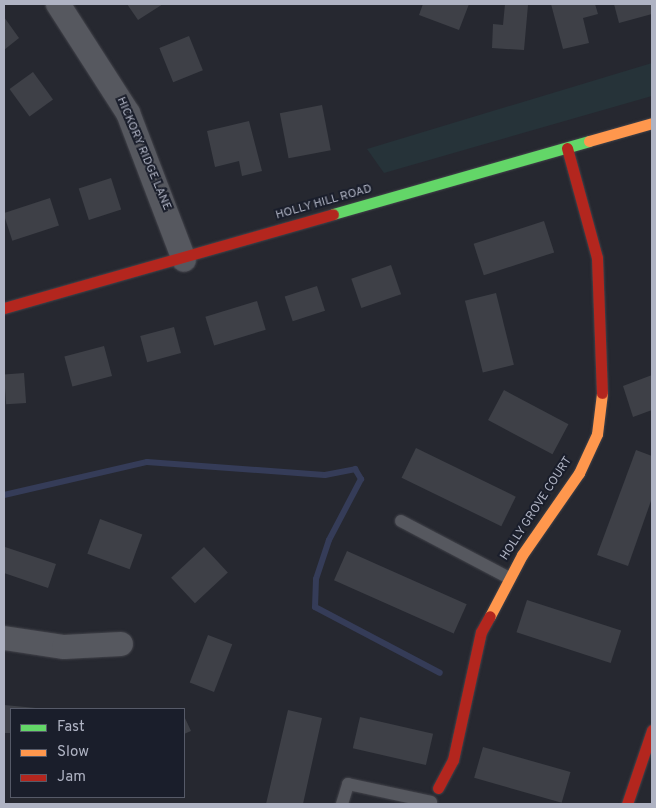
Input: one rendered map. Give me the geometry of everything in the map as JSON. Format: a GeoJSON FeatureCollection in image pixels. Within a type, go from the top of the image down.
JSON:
{"type":"FeatureCollection","features":[{"type":"Feature","properties":{"kind":"street","name":"HICKORY RIDGE LANE"},"geometry":{"type":"LineString","coordinates":[[58,4],[128,113],[184,260]]}},
{"type":"Feature","properties":{"kind":"street","name":"HOLLY HILL ROAD"},"geometry":{"type":"LineString","coordinates":[[4,308],[184,260],[652,123]]}},
{"type":"Feature","properties":{"kind":"street","name":"HOLLY GROVE COURT"},"geometry":{"type":"LineString","coordinates":[[438,788],[453,760],[482,632],[509,578],[579,473],[597,434],[604,376],[597,258],[589,217],[567,148]]}},
{"type":"Feature","properties":{"kind":"street"},"geometry":{"type":"LineString","coordinates":[[4,638],[64,647],[121,644]]}},
{"type":"Feature","properties":{"kind":"street"},"geometry":{"type":"LineString","coordinates":[[627,804],[652,730]]}},
{"type":"Feature","properties":{"kind":"lane"},"geometry":{"type":"LineString","coordinates":[[401,521],[509,578]]}},
{"type":"Feature","properties":{"kind":"lane"},"geometry":{"type":"LineString","coordinates":[[342,804],[348,784],[433,804],[438,788]]}},
{"type":"Feature","properties":{"kind":"shaded area"},"geometry":{"type":"Polygon","coordinates":[[[652,63],[652,96],[384,173],[367,149],[652,63]]]}},
{"type":"Feature","properties":{"kind":"building"},"geometry":{"type":"Polygon","coordinates":[[[127,4],[163,4],[138,20],[127,4]]]}},
{"type":"Feature","properties":{"kind":"building"},"geometry":{"type":"Polygon","coordinates":[[[423,4],[469,4],[459,30],[419,15],[423,4]]]}},
{"type":"Feature","properties":{"kind":"building"},"geometry":{"type":"Polygon","coordinates":[[[505,4],[528,5],[524,50],[492,48],[493,24],[503,25],[505,4]]]}},
{"type":"Feature","properties":{"kind":"building"},"geometry":{"type":"Polygon","coordinates":[[[551,4],[595,4],[598,14],[583,18],[589,43],[563,49],[551,4]]]}},
{"type":"Feature","properties":{"kind":"building"},"geometry":{"type":"Polygon","coordinates":[[[614,4],[652,4],[652,14],[619,23],[614,4]]]}},
{"type":"Feature","properties":{"kind":"building"},"geometry":{"type":"Polygon","coordinates":[[[4,17],[19,38],[4,50],[4,17]]]}},
{"type":"Feature","properties":{"kind":"building"},"geometry":{"type":"Polygon","coordinates":[[[189,36],[203,70],[173,82],[159,48],[189,36]]]}},
{"type":"Feature","properties":{"kind":"building"},"geometry":{"type":"Polygon","coordinates":[[[33,72],[53,100],[30,117],[10,89],[33,72]]]}},
{"type":"Feature","properties":{"kind":"building"},"geometry":{"type":"Polygon","coordinates":[[[322,105],[331,150],[289,158],[280,113],[322,105]]]}},
{"type":"Feature","properties":{"kind":"building"},"geometry":{"type":"Polygon","coordinates":[[[249,121],[262,171],[242,176],[239,161],[215,167],[207,131],[249,121]]]}},
{"type":"Feature","properties":{"kind":"building"},"geometry":{"type":"Polygon","coordinates":[[[111,178],[121,209],[89,220],[79,189],[111,178]]]}},
{"type":"Feature","properties":{"kind":"building"},"geometry":{"type":"Polygon","coordinates":[[[50,198],[59,226],[12,241],[4,213],[50,198]]]}},
{"type":"Feature","properties":{"kind":"building"},"geometry":{"type":"Polygon","coordinates":[[[544,221],[554,252],[484,275],[474,244],[544,221]]]}},
{"type":"Feature","properties":{"kind":"building"},"geometry":{"type":"Polygon","coordinates":[[[391,265],[401,294],[361,308],[351,279],[391,265]]]}},
{"type":"Feature","properties":{"kind":"building"},"geometry":{"type":"Polygon","coordinates":[[[317,286],[325,311],[293,321],[285,297],[317,286]]]}},
{"type":"Feature","properties":{"kind":"building"},"geometry":{"type":"Polygon","coordinates":[[[496,293],[514,365],[483,373],[465,301],[496,293]]]}},
{"type":"Feature","properties":{"kind":"building"},"geometry":{"type":"Polygon","coordinates":[[[257,301],[266,330],[214,345],[205,317],[257,301]]]}},
{"type":"Feature","properties":{"kind":"building"},"geometry":{"type":"Polygon","coordinates":[[[174,327],[181,353],[147,362],[140,336],[174,327]]]}},
{"type":"Feature","properties":{"kind":"building"},"geometry":{"type":"Polygon","coordinates":[[[104,346],[112,376],[72,387],[64,357],[104,346]]]}},
{"type":"Feature","properties":{"kind":"building"},"geometry":{"type":"Polygon","coordinates":[[[24,373],[26,403],[6,404],[4,374],[24,373]]]}},
{"type":"Feature","properties":{"kind":"building"},"geometry":{"type":"Polygon","coordinates":[[[652,375],[652,410],[633,417],[623,386],[652,375]]]}},
{"type":"Feature","properties":{"kind":"building"},"geometry":{"type":"Polygon","coordinates":[[[504,390],[568,424],[552,454],[488,420],[504,390]]]}},
{"type":"Feature","properties":{"kind":"building"},"geometry":{"type":"Polygon","coordinates":[[[416,448],[516,497],[501,526],[402,478],[416,448]]]}},
{"type":"Feature","properties":{"kind":"building"},"geometry":{"type":"Polygon","coordinates":[[[636,450],[652,456],[652,498],[628,566],[597,555],[636,450]]]}},
{"type":"Feature","properties":{"kind":"building"},"geometry":{"type":"Polygon","coordinates":[[[100,519],[142,534],[130,569],[87,554],[100,519]]]}},
{"type":"Feature","properties":{"kind":"building"},"geometry":{"type":"Polygon","coordinates":[[[5,547],[56,564],[48,588],[4,573],[5,547]]]}},
{"type":"Feature","properties":{"kind":"building"},"geometry":{"type":"Polygon","coordinates":[[[204,547],[228,573],[195,603],[171,578],[204,547]]]}},
{"type":"Feature","properties":{"kind":"building"},"geometry":{"type":"Polygon","coordinates":[[[347,551],[467,604],[454,634],[334,580],[347,551]]]}},
{"type":"Feature","properties":{"kind":"building"},"geometry":{"type":"Polygon","coordinates":[[[527,600],[621,631],[611,663],[516,632],[527,600]]]}},
{"type":"Feature","properties":{"kind":"building"},"geometry":{"type":"Polygon","coordinates":[[[208,635],[232,644],[214,692],[190,683],[208,635]]]}},
{"type":"Feature","properties":{"kind":"building"},"geometry":{"type":"Polygon","coordinates":[[[4,705],[36,708],[10,708],[10,733],[4,733],[4,705]]]}},
{"type":"Feature","properties":{"kind":"building"},"geometry":{"type":"Polygon","coordinates":[[[288,710],[322,718],[303,804],[266,804],[288,710]]]}},
{"type":"Feature","properties":{"kind":"building"},"geometry":{"type":"Polygon","coordinates":[[[360,717],[433,734],[426,765],[353,748],[360,717]]]}},
{"type":"Feature","properties":{"kind":"building"},"geometry":{"type":"Polygon","coordinates":[[[185,718],[191,731],[185,734],[185,718]]]}},
{"type":"Feature","properties":{"kind":"building"},"geometry":{"type":"Polygon","coordinates":[[[483,747],[570,772],[562,803],[474,778],[483,747]]]}},
{"type":"Feature","properties":{"kind":"waterway"},"geometry":{"type":"LineString","coordinates":[[4,495],[147,462],[325,475],[355,469],[361,479],[329,540],[316,579],[315,607],[440,673]]}},
{"type":"Feature","properties":{"kind":"traffic: fast"},"geometry":{"type":"LineString","coordinates":[[333,214],[589,141]]}},
{"type":"Feature","properties":{"kind":"traffic: slow"},"geometry":{"type":"LineString","coordinates":[[589,141],[652,123]]}},
{"type":"Feature","properties":{"kind":"traffic: slow"},"geometry":{"type":"LineString","coordinates":[[490,616],[522,555],[579,473],[597,434],[602,393]]}},
{"type":"Feature","properties":{"kind":"traffic: jam"},"geometry":{"type":"LineString","coordinates":[[567,148],[597,258],[602,393]]}},
{"type":"Feature","properties":{"kind":"traffic: jam"},"geometry":{"type":"LineString","coordinates":[[4,308],[333,214]]}},
{"type":"Feature","properties":{"kind":"traffic: jam"},"geometry":{"type":"LineString","coordinates":[[438,788],[453,760],[481,632],[490,616]]}},
{"type":"Feature","properties":{"kind":"traffic: jam"},"geometry":{"type":"LineString","coordinates":[[627,804],[652,730]]}}]}
